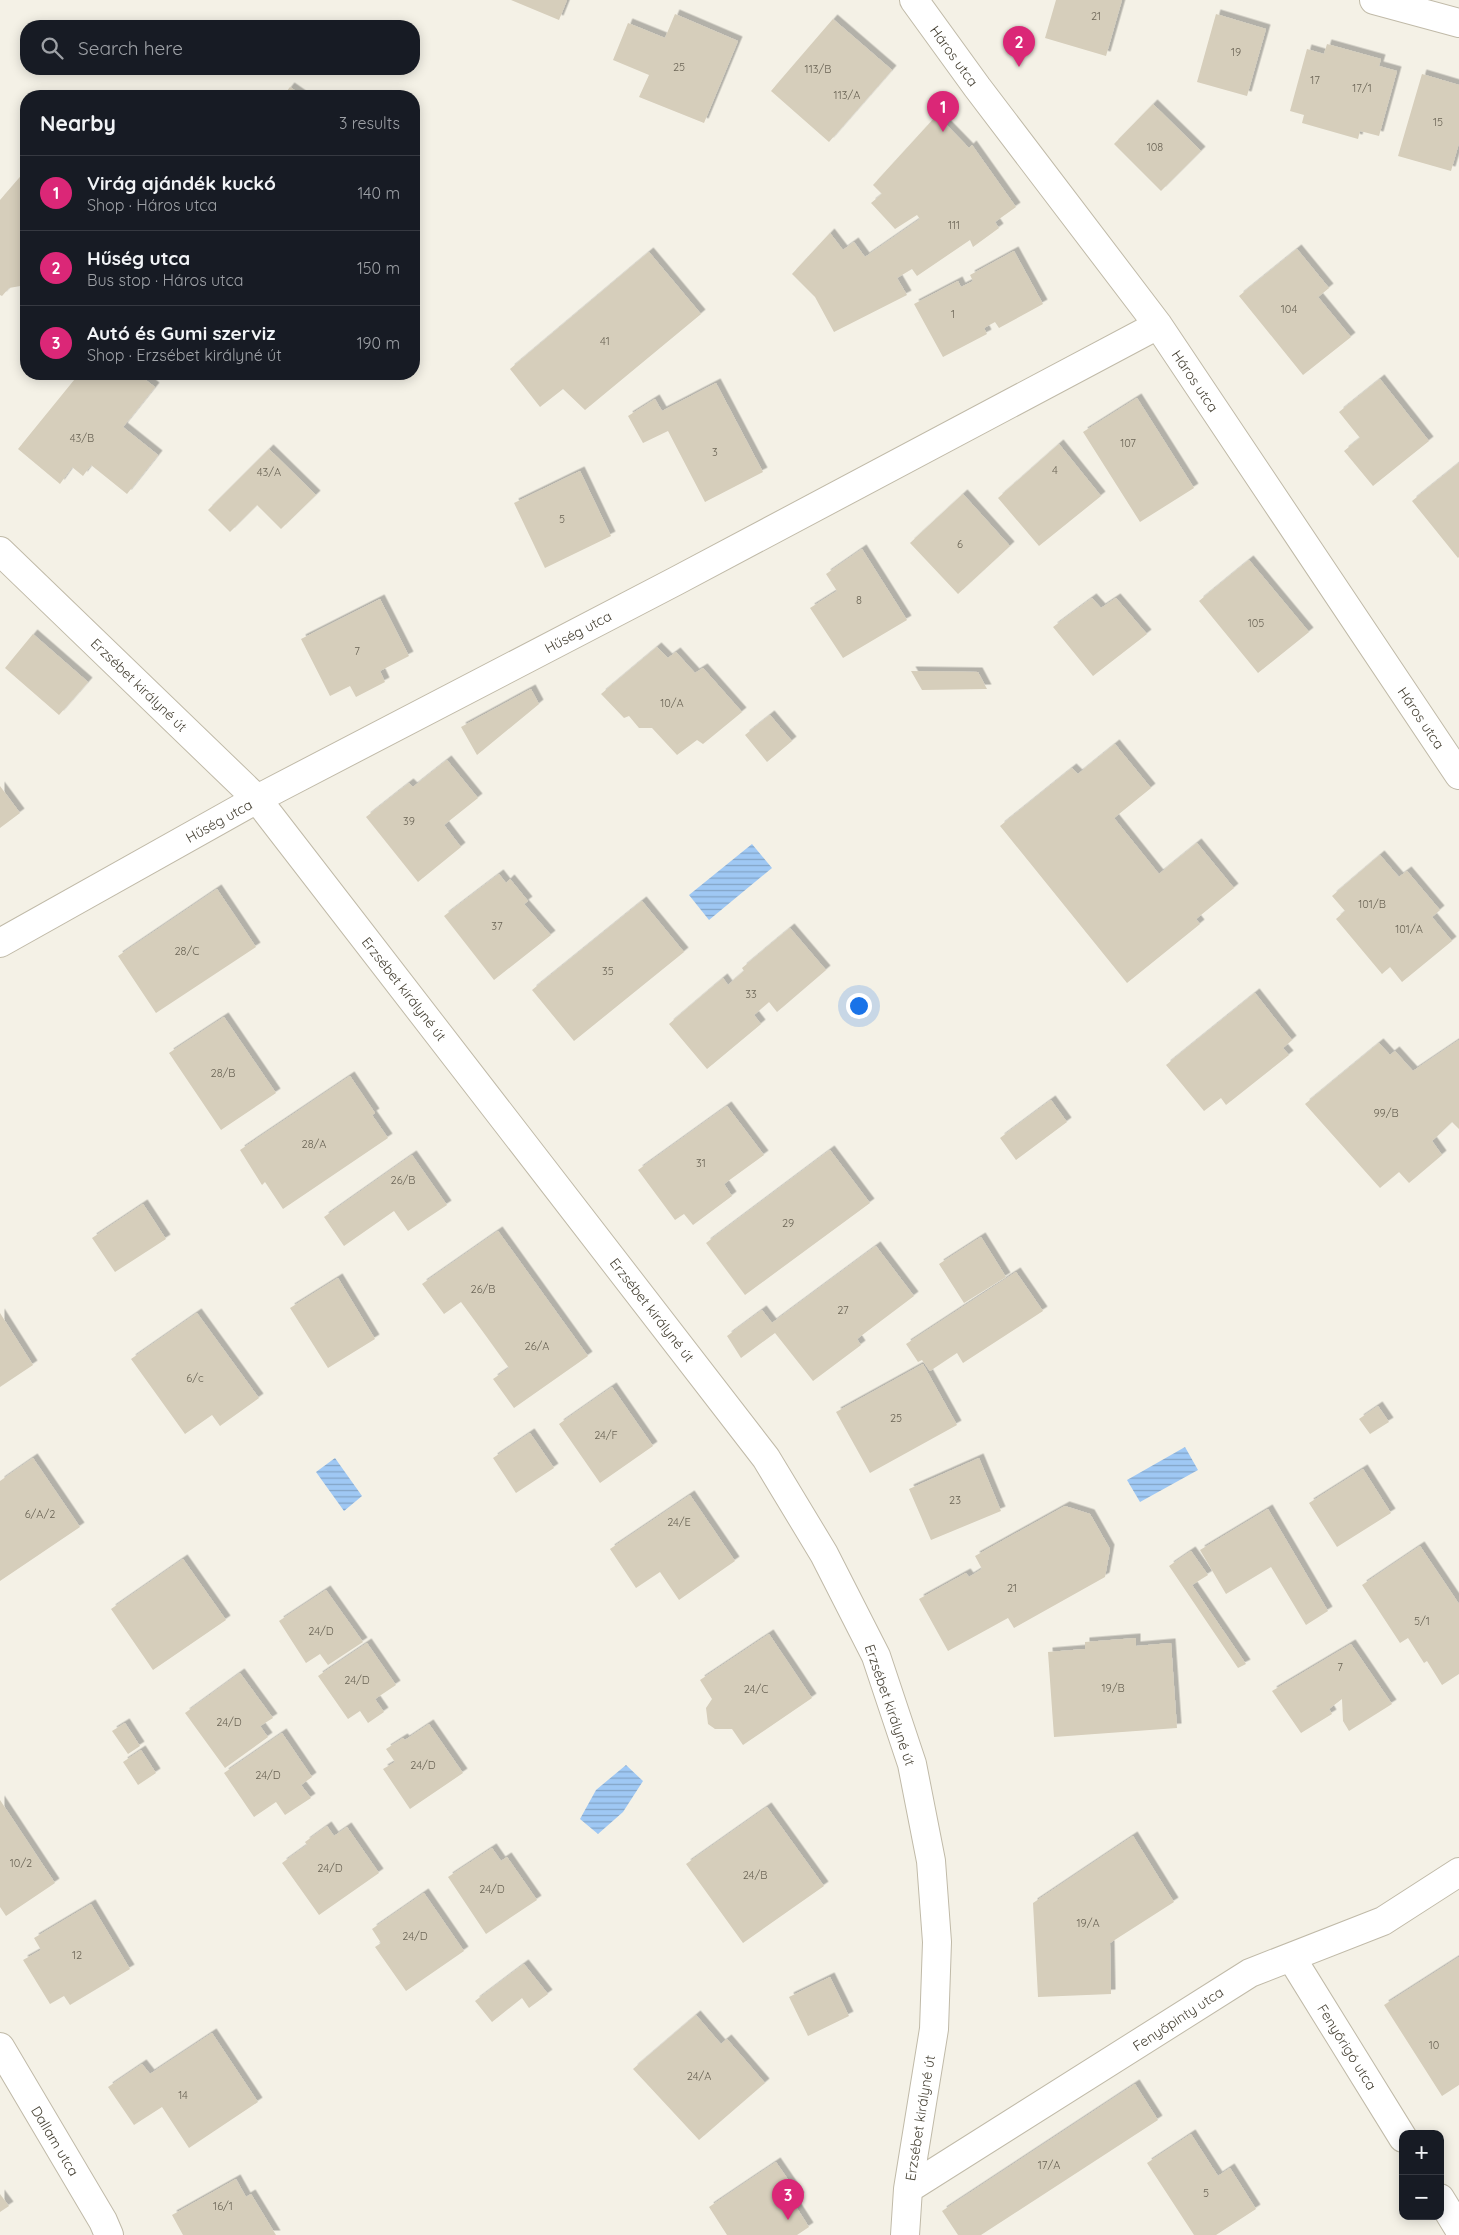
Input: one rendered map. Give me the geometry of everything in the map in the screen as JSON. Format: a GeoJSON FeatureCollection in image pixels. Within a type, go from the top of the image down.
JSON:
{"type":"FeatureCollection","features":[{"type":"Feature","properties":{"kind":"street","name":"Háros utca"},"geometry":{"type":"LineString","coordinates":[[914,0],[977,87],[1158,325],[1459,775]]}},
{"type":"Feature","properties":{"kind":"street"},"geometry":{"type":"LineString","coordinates":[[1374,0],[1459,23]]}},
{"type":"Feature","properties":{"kind":"street","name":"Hűség utca"},"geometry":{"type":"LineString","coordinates":[[0,943],[257,799],[667,586],[1158,325]]}},
{"type":"Feature","properties":{"kind":"street","name":"Erzsébet királyné út"},"geometry":{"type":"LineString","coordinates":[[0,551],[257,799],[766,1458],[824,1554],[876,1656],[912,1764],[931,1861],[938,1942],[934,2029],[908,2189],[905,2235]]}},
{"type":"Feature","properties":{"kind":"street","name":"Fenyőpinty utca"},"geometry":{"type":"LineString","coordinates":[[908,2189],[1250,1973],[1383,1921],[1459,1872]]}},
{"type":"Feature","properties":{"kind":"street","name":"Fenyőrigó utca"},"geometry":{"type":"LineString","coordinates":[[1290,1957],[1399,2132]]}},
{"type":"Feature","properties":{"kind":"street","name":"Dallam utca"},"geometry":{"type":"LineString","coordinates":[[0,2047],[103,2221],[109,2235]]}},
{"type":"Feature","properties":{"kind":"street"},"geometry":{"type":"LineString","coordinates":[[1444,2205],[1459,2229]]}},
{"type":"Feature","properties":{"kind":"water"},"geometry":{"type":"Polygon","coordinates":[[[752,844],[772,868],[709,920],[689,895],[752,844]]]}},
{"type":"Feature","properties":{"kind":"water"},"geometry":{"type":"Polygon","coordinates":[[[1185,1447],[1198,1470],[1140,1502],[1127,1480],[1185,1447]]]}},
{"type":"Feature","properties":{"kind":"water"},"geometry":{"type":"Polygon","coordinates":[[[335,1458],[362,1496],[344,1511],[316,1472],[335,1458]]]}},
{"type":"Feature","properties":{"kind":"water"},"geometry":{"type":"Polygon","coordinates":[[[626,1765],[643,1781],[623,1812],[598,1834],[580,1819],[596,1790],[626,1765]]]}},
{"type":"Feature","properties":{"kind":"building"},"geometry":{"type":"Polygon","coordinates":[[[511,0],[567,0],[559,20],[511,0]]]}},
{"type":"Feature","properties":{"kind":"building"},"geometry":{"type":"Polygon","coordinates":[[[1056,0],[1122,0],[1106,56],[1045,38],[1056,0]]]}},
{"type":"Feature","properties":{"kind":"building"},"geometry":{"type":"Polygon","coordinates":[[[675,14],[738,41],[704,123],[639,97],[649,75],[613,60],[628,23],[665,38],[675,14]]]}},
{"type":"Feature","properties":{"kind":"building"},"geometry":{"type":"Polygon","coordinates":[[[1216,14],[1266,29],[1247,96],[1197,82],[1216,14]]]}},
{"type":"Feature","properties":{"kind":"building"},"geometry":{"type":"Polygon","coordinates":[[[833,19],[892,70],[829,142],[771,91],[833,19]]]}},
{"type":"Feature","properties":{"kind":"building"},"geometry":{"type":"Polygon","coordinates":[[[1327,44],[1381,59],[1379,66],[1397,71],[1379,136],[1360,131],[1358,139],[1302,123],[1304,115],[1290,111],[1307,49],[1324,54],[1327,44]]]}},
{"type":"Feature","properties":{"kind":"building"},"geometry":{"type":"Polygon","coordinates":[[[1422,74],[1459,85],[1459,143],[1451,171],[1398,156],[1422,74]]]}},
{"type":"Feature","properties":{"kind":"building"},"geometry":{"type":"Polygon","coordinates":[[[1153,104],[1201,151],[1161,191],[1114,144],[1153,104]]]}},
{"type":"Feature","properties":{"kind":"building"},"geometry":{"type":"Polygon","coordinates":[[[937,115],[969,148],[972,145],[1016,207],[995,222],[999,228],[973,247],[970,240],[917,276],[912,269],[897,278],[907,295],[834,332],[815,297],[792,274],[830,233],[843,250],[854,242],[865,257],[920,219],[917,215],[895,229],[871,203],[882,194],[873,185],[937,115]]]}},
{"type":"Feature","properties":{"kind":"building"},"geometry":{"type":"Polygon","coordinates":[[[20,177],[20,286],[9,288],[2,296],[0,295],[0,200],[20,177]]]}},
{"type":"Feature","properties":{"kind":"building"},"geometry":{"type":"Polygon","coordinates":[[[1297,249],[1329,288],[1318,297],[1351,337],[1303,375],[1239,296],[1297,249]]]}},
{"type":"Feature","properties":{"kind":"building"},"geometry":{"type":"Polygon","coordinates":[[[1014,251],[1043,304],[999,328],[995,322],[984,328],[987,334],[943,357],[914,304],[958,281],[961,287],[973,281],[970,275],[1014,251]]]}},
{"type":"Feature","properties":{"kind":"building"},"geometry":{"type":"Polygon","coordinates":[[[649,252],[701,314],[585,410],[563,389],[540,407],[510,369],[649,252]]]}},
{"type":"Feature","properties":{"kind":"building"},"geometry":{"type":"Polygon","coordinates":[[[1380,379],[1429,441],[1373,486],[1344,451],[1360,438],[1339,412],[1380,379]]]}},
{"type":"Feature","properties":{"kind":"building"},"geometry":{"type":"Polygon","coordinates":[[[74,380],[146,380],[155,387],[123,427],[158,455],[127,494],[91,465],[83,476],[72,467],[60,484],[18,449],[74,380]]]}},
{"type":"Feature","properties":{"kind":"building"},"geometry":{"type":"Polygon","coordinates":[[[716,383],[763,472],[705,502],[668,431],[643,443],[628,416],[655,399],[662,411],[716,383]]]}},
{"type":"Feature","properties":{"kind":"building"},"geometry":{"type":"Polygon","coordinates":[[[1137,398],[1194,488],[1140,522],[1083,432],[1137,398]]]}},
{"type":"Feature","properties":{"kind":"building"},"geometry":{"type":"Polygon","coordinates":[[[1059,444],[1101,496],[1039,546],[998,498],[1059,444]]]}},
{"type":"Feature","properties":{"kind":"building"},"geometry":{"type":"Polygon","coordinates":[[[269,449],[316,495],[281,529],[257,505],[230,532],[208,510],[269,449]]]}},
{"type":"Feature","properties":{"kind":"building"},"geometry":{"type":"Polygon","coordinates":[[[1459,463],[1459,557],[1458,558],[1412,501],[1459,463]]]}},
{"type":"Feature","properties":{"kind":"building"},"geometry":{"type":"Polygon","coordinates":[[[580,471],[611,536],[545,568],[514,503],[580,471]]]}},
{"type":"Feature","properties":{"kind":"building"},"geometry":{"type":"Polygon","coordinates":[[[963,494],[1010,546],[958,594],[910,543],[963,494]]]}},
{"type":"Feature","properties":{"kind":"building"},"geometry":{"type":"Polygon","coordinates":[[[862,549],[907,620],[843,658],[810,608],[837,591],[826,574],[862,549]]]}},
{"type":"Feature","properties":{"kind":"building"},"geometry":{"type":"Polygon","coordinates":[[[1249,560],[1309,632],[1258,673],[1199,601],[1249,560]]]}},
{"type":"Feature","properties":{"kind":"building"},"geometry":{"type":"Polygon","coordinates":[[[1092,598],[1101,608],[1116,598],[1147,634],[1093,676],[1053,627],[1092,598]]]}},
{"type":"Feature","properties":{"kind":"building"},"geometry":{"type":"Polygon","coordinates":[[[380,599],[409,656],[380,671],[385,682],[356,697],[350,686],[330,696],[301,639],[380,599]]]}},
{"type":"Feature","properties":{"kind":"building"},"geometry":{"type":"Polygon","coordinates":[[[33,634],[88,682],[59,715],[5,668],[33,634]]]}},
{"type":"Feature","properties":{"kind":"building"},"geometry":{"type":"Polygon","coordinates":[[[657,647],[668,658],[676,652],[695,673],[703,668],[742,712],[703,744],[697,740],[677,755],[652,728],[639,728],[629,716],[624,718],[601,694],[657,647]]]}},
{"type":"Feature","properties":{"kind":"building"},"geometry":{"type":"Polygon","coordinates":[[[911,671],[978,672],[987,689],[922,690],[911,671]]]}},
{"type":"Feature","properties":{"kind":"building"},"geometry":{"type":"Polygon","coordinates":[[[531,689],[539,704],[477,755],[461,727],[531,689]]]}},
{"type":"Feature","properties":{"kind":"building"},"geometry":{"type":"Polygon","coordinates":[[[770,715],[792,741],[767,762],[745,735],[770,715]]]}},
{"type":"Feature","properties":{"kind":"building"},"geometry":{"type":"Polygon","coordinates":[[[1115,744],[1151,788],[1114,818],[1159,874],[1197,843],[1234,888],[1196,919],[1200,924],[1127,983],[1000,826],[1072,768],[1078,774],[1115,744]]]}},
{"type":"Feature","properties":{"kind":"building"},"geometry":{"type":"Polygon","coordinates":[[[447,760],[478,798],[444,825],[461,847],[418,882],[366,817],[409,783],[413,787],[447,760]]]}},
{"type":"Feature","properties":{"kind":"building"},"geometry":{"type":"Polygon","coordinates":[[[0,786],[20,813],[0,828],[0,786]]]}},
{"type":"Feature","properties":{"kind":"building"},"geometry":{"type":"Polygon","coordinates":[[[1380,855],[1399,877],[1407,871],[1440,910],[1432,917],[1452,941],[1402,982],[1390,967],[1382,974],[1336,919],[1345,911],[1332,896],[1380,855]]]}},
{"type":"Feature","properties":{"kind":"building"},"geometry":{"type":"Polygon","coordinates":[[[499,874],[506,883],[510,879],[528,901],[524,904],[551,935],[494,980],[444,916],[499,874]]]}},
{"type":"Feature","properties":{"kind":"building"},"geometry":{"type":"Polygon","coordinates":[[[217,889],[256,947],[156,1013],[118,956],[217,889]]]}},
{"type":"Feature","properties":{"kind":"building"},"geometry":{"type":"Polygon","coordinates":[[[642,901],[684,952],[574,1041],[532,990],[642,901]]]}},
{"type":"Feature","properties":{"kind":"building"},"geometry":{"type":"Polygon","coordinates":[[[790,928],[826,970],[777,1012],[769,1002],[754,1015],[761,1024],[707,1069],[669,1024],[723,978],[728,985],[744,971],[742,968],[790,928]]]}},
{"type":"Feature","properties":{"kind":"building"},"geometry":{"type":"Polygon","coordinates":[[[1255,993],[1292,1040],[1283,1048],[1289,1055],[1226,1105],[1221,1098],[1204,1111],[1166,1065],[1255,993]]]}},
{"type":"Feature","properties":{"kind":"building"},"geometry":{"type":"Polygon","coordinates":[[[224,1017],[276,1093],[221,1130],[169,1053],[224,1017]]]}},
{"type":"Feature","properties":{"kind":"building"},"geometry":{"type":"Polygon","coordinates":[[[1459,1040],[1459,1129],[1452,1122],[1432,1141],[1442,1155],[1409,1183],[1399,1172],[1380,1188],[1305,1104],[1379,1043],[1390,1055],[1395,1051],[1413,1071],[1459,1040]]]}},
{"type":"Feature","properties":{"kind":"building"},"geometry":{"type":"Polygon","coordinates":[[[350,1076],[375,1113],[372,1115],[388,1138],[283,1209],[265,1182],[262,1185],[240,1150],[350,1076]]]}},
{"type":"Feature","properties":{"kind":"building"},"geometry":{"type":"Polygon","coordinates":[[[1051,1100],[1067,1122],[1016,1160],[1000,1138],[1051,1100]]]}},
{"type":"Feature","properties":{"kind":"building"},"geometry":{"type":"Polygon","coordinates":[[[727,1106],[764,1155],[724,1184],[732,1196],[693,1225],[684,1214],[675,1220],[638,1170],[727,1106]]]}},
{"type":"Feature","properties":{"kind":"building"},"geometry":{"type":"Polygon","coordinates":[[[830,1150],[870,1203],[745,1295],[706,1243],[830,1150]]]}},
{"type":"Feature","properties":{"kind":"building"},"geometry":{"type":"Polygon","coordinates":[[[412,1155],[447,1205],[408,1231],[394,1211],[344,1246],[324,1217],[412,1155]]]}},
{"type":"Feature","properties":{"kind":"building"},"geometry":{"type":"Polygon","coordinates":[[[143,1204],[166,1239],[115,1272],[92,1238],[143,1204]]]}},
{"type":"Feature","properties":{"kind":"building"},"geometry":{"type":"Polygon","coordinates":[[[498,1231],[588,1356],[514,1408],[493,1379],[509,1368],[461,1302],[444,1314],[422,1284],[498,1231]]]}},
{"type":"Feature","properties":{"kind":"building"},"geometry":{"type":"Polygon","coordinates":[[[981,1237],[1006,1277],[964,1303],[939,1264],[981,1237]]]}},
{"type":"Feature","properties":{"kind":"building"},"geometry":{"type":"Polygon","coordinates":[[[876,1246],[914,1296],[857,1339],[861,1345],[813,1381],[775,1333],[741,1358],[727,1336],[762,1310],[772,1323],[876,1246]]]}},
{"type":"Feature","properties":{"kind":"building"},"geometry":{"type":"Polygon","coordinates":[[[1016,1272],[1043,1311],[963,1363],[957,1353],[930,1371],[922,1360],[918,1362],[906,1344],[1016,1272]]]}},
{"type":"Feature","properties":{"kind":"building"},"geometry":{"type":"Polygon","coordinates":[[[338,1278],[375,1339],[328,1368],[290,1308],[338,1278]]]}},
{"type":"Feature","properties":{"kind":"building"},"geometry":{"type":"Polygon","coordinates":[[[0,1313],[33,1365],[0,1387],[0,1313]]]}},
{"type":"Feature","properties":{"kind":"building"},"geometry":{"type":"Polygon","coordinates":[[[197,1313],[259,1398],[220,1426],[212,1415],[185,1434],[131,1359],[197,1313]]]}},
{"type":"Feature","properties":{"kind":"building"},"geometry":{"type":"Polygon","coordinates":[[[923,1364],[957,1425],[870,1473],[836,1412],[923,1364]]]}},
{"type":"Feature","properties":{"kind":"building"},"geometry":{"type":"Polygon","coordinates":[[[612,1387],[653,1446],[600,1483],[559,1424],[612,1387]]]}},
{"type":"Feature","properties":{"kind":"building"},"geometry":{"type":"Polygon","coordinates":[[[1378,1406],[1389,1422],[1370,1434],[1359,1419],[1378,1406]]]}},
{"type":"Feature","properties":{"kind":"building"},"geometry":{"type":"Polygon","coordinates":[[[530,1433],[554,1468],[516,1493],[493,1458],[530,1433]]]}},
{"type":"Feature","properties":{"kind":"building"},"geometry":{"type":"Polygon","coordinates":[[[33,1458],[80,1527],[0,1581],[0,1481],[33,1458]]]}},
{"type":"Feature","properties":{"kind":"building"},"geometry":{"type":"Polygon","coordinates":[[[979,1458],[1001,1511],[931,1540],[909,1489],[979,1458]]]}},
{"type":"Feature","properties":{"kind":"building"},"geometry":{"type":"Polygon","coordinates":[[[1363,1469],[1391,1513],[1337,1547],[1309,1503],[1363,1469]]]}},
{"type":"Feature","properties":{"kind":"building"},"geometry":{"type":"Polygon","coordinates":[[[690,1495],[735,1561],[679,1600],[660,1572],[636,1588],[610,1549],[690,1495]]]}},
{"type":"Feature","properties":{"kind":"building"},"geometry":{"type":"Polygon","coordinates":[[[1065,1506],[1090,1514],[1110,1549],[1105,1577],[1014,1628],[1008,1618],[948,1651],[919,1599],[966,1573],[969,1577],[982,1569],[975,1556],[1065,1506]]]}},
{"type":"Feature","properties":{"kind":"building"},"geometry":{"type":"Polygon","coordinates":[[[1268,1509],[1328,1611],[1306,1625],[1271,1567],[1226,1594],[1200,1550],[1268,1509]]]}},
{"type":"Feature","properties":{"kind":"building"},"geometry":{"type":"Polygon","coordinates":[[[1420,1546],[1459,1604],[1459,1674],[1442,1685],[1427,1661],[1424,1663],[1408,1638],[1400,1643],[1362,1585],[1420,1546]]]}},
{"type":"Feature","properties":{"kind":"building"},"geometry":{"type":"Polygon","coordinates":[[[1191,1551],[1208,1575],[1192,1585],[1246,1664],[1238,1668],[1169,1566],[1191,1551]]]}},
{"type":"Feature","properties":{"kind":"building"},"geometry":{"type":"Polygon","coordinates":[[[183,1559],[226,1620],[153,1670],[111,1609],[183,1559]]]}},
{"type":"Feature","properties":{"kind":"building"},"geometry":{"type":"Polygon","coordinates":[[[326,1590],[363,1642],[328,1665],[320,1654],[306,1663],[279,1621],[326,1590]]]}},
{"type":"Feature","properties":{"kind":"building"},"geometry":{"type":"Polygon","coordinates":[[[769,1634],[812,1698],[743,1745],[732,1729],[715,1729],[708,1724],[706,1708],[712,1699],[700,1680],[769,1634]]]}},
{"type":"Feature","properties":{"kind":"building"},"geometry":{"type":"Polygon","coordinates":[[[1136,1638],[1136,1646],[1171,1643],[1177,1728],[1054,1737],[1048,1652],[1085,1649],[1085,1642],[1136,1638]]]}},
{"type":"Feature","properties":{"kind":"building"},"geometry":{"type":"Polygon","coordinates":[[[367,1643],[396,1685],[375,1699],[384,1712],[368,1723],[360,1711],[348,1719],[318,1676],[367,1643]]]}},
{"type":"Feature","properties":{"kind":"building"},"geometry":{"type":"Polygon","coordinates":[[[1351,1644],[1392,1704],[1349,1731],[1343,1721],[1342,1699],[1329,1709],[1332,1714],[1301,1733],[1272,1691],[1351,1644]]]}},
{"type":"Feature","properties":{"kind":"building"},"geometry":{"type":"Polygon","coordinates":[[[240,1673],[273,1718],[260,1726],[268,1737],[225,1768],[185,1713],[240,1673]]]}},
{"type":"Feature","properties":{"kind":"building"},"geometry":{"type":"Polygon","coordinates":[[[125,1723],[140,1746],[128,1754],[112,1731],[125,1723]]]}},
{"type":"Feature","properties":{"kind":"building"},"geometry":{"type":"Polygon","coordinates":[[[429,1724],[463,1773],[410,1809],[383,1769],[395,1762],[386,1749],[403,1738],[405,1740],[429,1724]]]}},
{"type":"Feature","properties":{"kind":"building"},"geometry":{"type":"Polygon","coordinates":[[[282,1733],[312,1777],[301,1785],[311,1798],[285,1815],[276,1802],[254,1817],[224,1773],[282,1733]]]}},
{"type":"Feature","properties":{"kind":"building"},"geometry":{"type":"Polygon","coordinates":[[[141,1750],[156,1773],[138,1785],[123,1762],[141,1750]]]}},
{"type":"Feature","properties":{"kind":"building"},"geometry":{"type":"Polygon","coordinates":[[[0,1800],[55,1883],[6,1916],[0,1907],[0,1800]]]}},
{"type":"Feature","properties":{"kind":"building"},"geometry":{"type":"Polygon","coordinates":[[[767,1807],[824,1886],[743,1943],[686,1864],[767,1807]]]}},
{"type":"Feature","properties":{"kind":"building"},"geometry":{"type":"Polygon","coordinates":[[[327,1826],[334,1836],[347,1827],[379,1873],[319,1915],[282,1863],[307,1845],[305,1842],[327,1826]]]}},
{"type":"Feature","properties":{"kind":"building"},"geometry":{"type":"Polygon","coordinates":[[[1133,1836],[1174,1902],[1110,1943],[1111,1994],[1038,1997],[1033,1903],[1133,1836]]]}},
{"type":"Feature","properties":{"kind":"building"},"geometry":{"type":"Polygon","coordinates":[[[492,1848],[501,1861],[507,1857],[537,1900],[486,1934],[448,1877],[492,1848]]]}},
{"type":"Feature","properties":{"kind":"building"},"geometry":{"type":"Polygon","coordinates":[[[424,1893],[464,1951],[406,1991],[375,1947],[381,1943],[372,1929],[424,1893]]]}},
{"type":"Feature","properties":{"kind":"building"},"geometry":{"type":"Polygon","coordinates":[[[91,1904],[130,1969],[70,2005],[64,1996],[50,2004],[23,1960],[41,1950],[34,1938],[91,1904]]]}},
{"type":"Feature","properties":{"kind":"building"},"geometry":{"type":"Polygon","coordinates":[[[1459,1957],[1459,2085],[1442,2096],[1384,2005],[1459,1957]]]}},
{"type":"Feature","properties":{"kind":"building"},"geometry":{"type":"Polygon","coordinates":[[[524,1964],[548,1994],[529,2008],[522,1998],[492,2022],[475,2001],[524,1964]]]}},
{"type":"Feature","properties":{"kind":"building"},"geometry":{"type":"Polygon","coordinates":[[[830,1977],[849,2016],[808,2036],[789,1997],[830,1977]]]}},
{"type":"Feature","properties":{"kind":"building"},"geometry":{"type":"Polygon","coordinates":[[[696,2015],[721,2044],[727,2039],[765,2083],[699,2140],[633,2069],[696,2015]]]}},
{"type":"Feature","properties":{"kind":"building"},"geometry":{"type":"Polygon","coordinates":[[[212,2033],[258,2102],[189,2148],[162,2107],[134,2125],[108,2087],[142,2064],[150,2074],[212,2033]]]}},
{"type":"Feature","properties":{"kind":"building"},"geometry":{"type":"Polygon","coordinates":[[[1135,2084],[1158,2120],[981,2235],[958,2235],[942,2211],[1135,2084]]]}},
{"type":"Feature","properties":{"kind":"building"},"geometry":{"type":"Polygon","coordinates":[[[1191,2134],[1218,2176],[1230,2168],[1256,2209],[1216,2235],[1194,2235],[1147,2163],[1191,2134]]]}},
{"type":"Feature","properties":{"kind":"building"},"geometry":{"type":"Polygon","coordinates":[[[776,2162],[800,2197],[793,2202],[809,2227],[797,2235],[727,2235],[709,2207],[776,2162]]]}},
{"type":"Feature","properties":{"kind":"building"},"geometry":{"type":"Polygon","coordinates":[[[236,2179],[246,2197],[251,2194],[276,2235],[183,2235],[172,2215],[236,2179]]]}},
{"type":"Feature","properties":{"kind":"building"},"geometry":{"type":"Polygon","coordinates":[[[0,2194],[9,2206],[0,2212],[0,2194]]]}},
{"type":"Feature","properties":{"kind":"place","name":"Hűség utca"},"geometry":{"type":"Point","coordinates":[1019,67]}},
{"type":"Feature","properties":{"kind":"place","name":"Virág ajándék kuckó"},"geometry":{"type":"Point","coordinates":[943,132]}},
{"type":"Feature","properties":{"kind":"place","name":"Autó és Gumi szerviz"},"geometry":{"type":"Point","coordinates":[788,2220]}}]}
